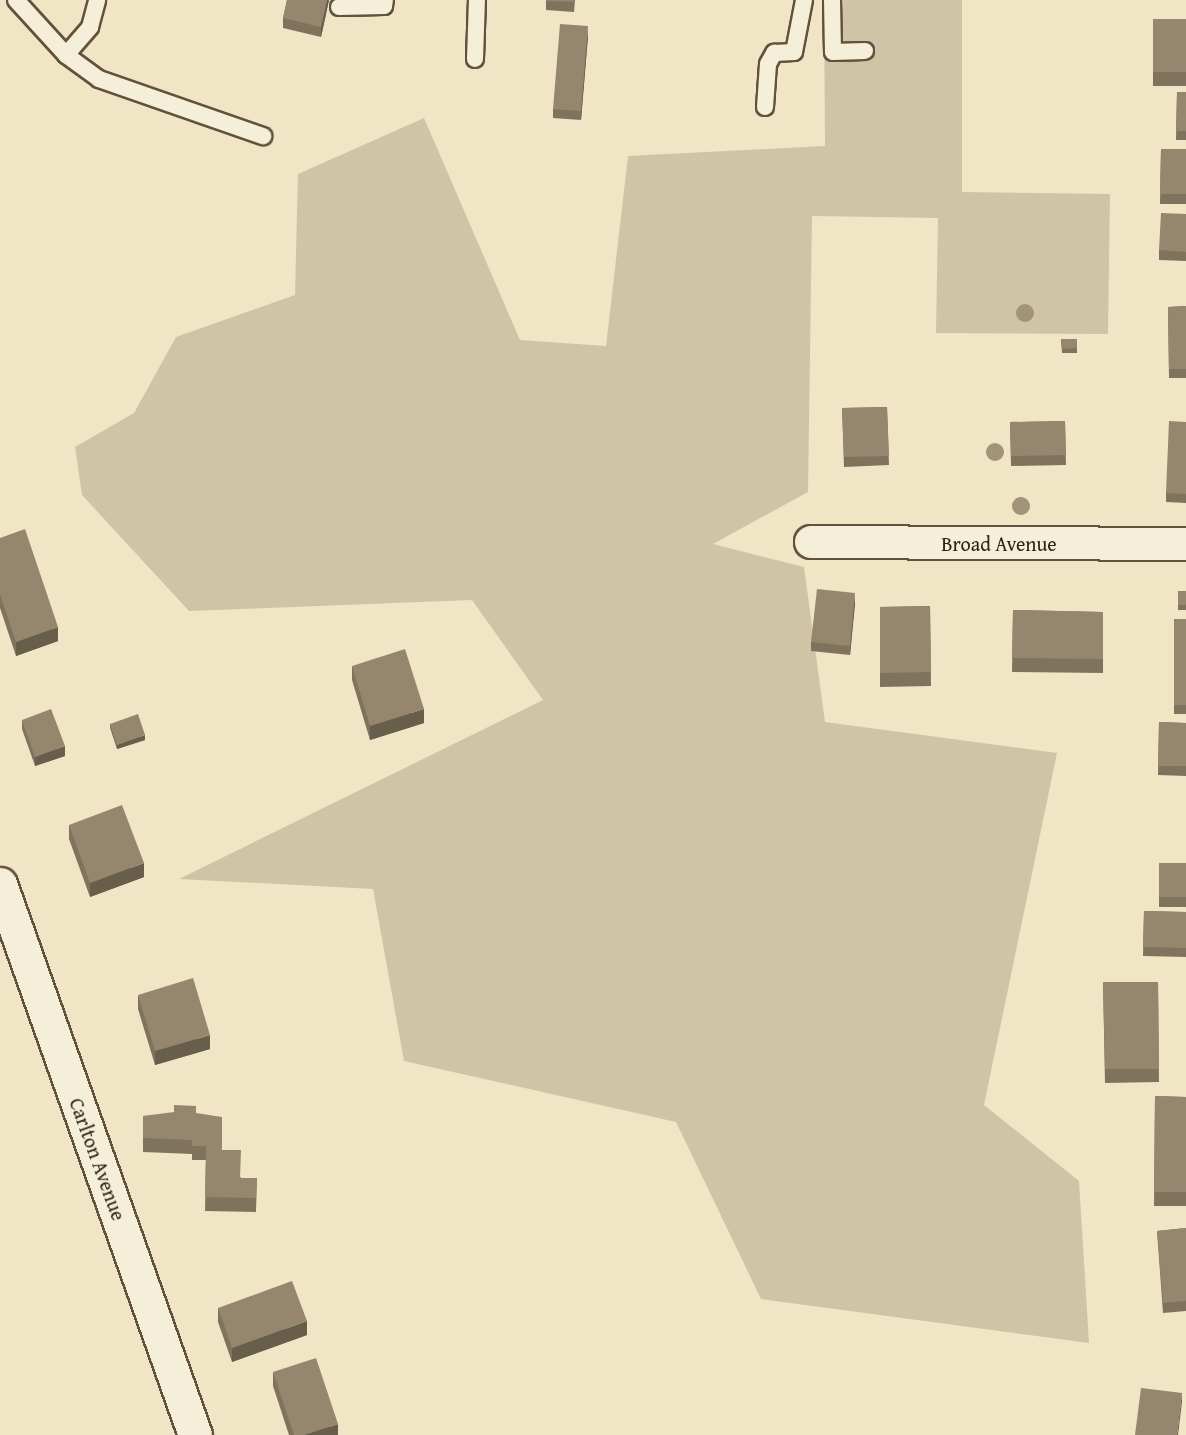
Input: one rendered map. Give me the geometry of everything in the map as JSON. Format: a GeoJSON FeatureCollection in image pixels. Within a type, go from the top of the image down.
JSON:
{"type":"FeatureCollection","features":[{"type":"Feature","properties":{"kind":"street","name":"Broad Avenue"},"geometry":{"type":"LineString","coordinates":[[812,542],[1186,544]]}},
{"type":"Feature","properties":{"kind":"street","name":"Carlton Avenue"},"geometry":{"type":"LineString","coordinates":[[0,884],[195,1435]]}},
{"type":"Feature","properties":{"kind":"lane"},"geometry":{"type":"LineString","coordinates":[[16,0],[66,55],[99,79],[263,136]]}},
{"type":"Feature","properties":{"kind":"lane"},"geometry":{"type":"LineString","coordinates":[[66,55],[90,27],[97,0]]}},
{"type":"Feature","properties":{"kind":"lane"},"geometry":{"type":"LineString","coordinates":[[339,7],[384,6],[385,0]]}},
{"type":"Feature","properties":{"kind":"lane"},"geometry":{"type":"LineString","coordinates":[[475,59],[477,0]]}},
{"type":"Feature","properties":{"kind":"lane"},"geometry":{"type":"LineString","coordinates":[[765,106],[768,64],[774,53],[794,52],[804,0]]}},
{"type":"Feature","properties":{"kind":"lane"},"geometry":{"type":"LineString","coordinates":[[832,0],[833,52],[865,51]]}},
{"type":"Feature","properties":{"kind":"shaded area"},"geometry":{"type":"Polygon","coordinates":[[[824,0],[962,0],[962,192],[1110,194],[1108,334],[936,333],[938,218],[812,216],[808,492],[713,544],[804,567],[825,722],[1057,753],[984,1105],[1079,1181],[1089,1343],[761,1299],[676,1122],[404,1061],[373,889],[179,879],[543,700],[472,600],[189,611],[82,495],[75,447],[134,413],[176,337],[295,295],[298,174],[424,118],[520,340],[606,346],[628,156],[825,146],[824,0]]]}},
{"type":"Feature","properties":{"kind":"building"},"geometry":{"type":"Polygon","coordinates":[[[287,0],[327,0],[321,27],[283,18],[287,0]]]}},
{"type":"Feature","properties":{"kind":"building"},"geometry":{"type":"Polygon","coordinates":[[[574,0],[574,2],[546,1],[574,0]]]}},
{"type":"Feature","properties":{"kind":"building"},"geometry":{"type":"Polygon","coordinates":[[[1153,19],[1186,19],[1186,72],[1153,72],[1153,19]]]}},
{"type":"Feature","properties":{"kind":"building"},"geometry":{"type":"Polygon","coordinates":[[[560,24],[588,26],[581,111],[553,109],[560,24]]]}},
{"type":"Feature","properties":{"kind":"building"},"geometry":{"type":"Polygon","coordinates":[[[1177,92],[1186,92],[1186,131],[1176,131],[1177,92]]]}},
{"type":"Feature","properties":{"kind":"building"},"geometry":{"type":"Polygon","coordinates":[[[1161,149],[1186,149],[1186,194],[1160,194],[1161,149]]]}},
{"type":"Feature","properties":{"kind":"building"},"geometry":{"type":"Polygon","coordinates":[[[1161,213],[1186,214],[1186,252],[1159,250],[1161,213]]]}},
{"type":"Feature","properties":{"kind":"building"},"geometry":{"type":"Polygon","coordinates":[[[1186,306],[1186,369],[1169,369],[1168,307],[1186,306]]]}},
{"type":"Feature","properties":{"kind":"building"},"geometry":{"type":"Polygon","coordinates":[[[1061,339],[1077,339],[1077,348],[1062,349],[1061,339]]]}},
{"type":"Feature","properties":{"kind":"building"},"geometry":{"type":"Polygon","coordinates":[[[887,407],[889,456],[844,457],[842,408],[887,407]]]}},
{"type":"Feature","properties":{"kind":"building"},"geometry":{"type":"Polygon","coordinates":[[[1065,421],[1066,455],[1011,456],[1010,422],[1065,421]]]}},
{"type":"Feature","properties":{"kind":"building"},"geometry":{"type":"Polygon","coordinates":[[[1169,421],[1186,422],[1186,494],[1166,493],[1169,421]]]}},
{"type":"Feature","properties":{"kind":"building"},"geometry":{"type":"Polygon","coordinates":[[[25,529],[58,627],[16,642],[0,594],[0,538],[25,529]]]}},
{"type":"Feature","properties":{"kind":"building"},"geometry":{"type":"Polygon","coordinates":[[[817,589],[855,593],[850,646],[811,642],[817,589]]]}},
{"type":"Feature","properties":{"kind":"building"},"geometry":{"type":"Polygon","coordinates":[[[1178,591],[1186,591],[1186,605],[1178,605],[1178,591]]]}},
{"type":"Feature","properties":{"kind":"building"},"geometry":{"type":"Polygon","coordinates":[[[930,606],[931,672],[880,673],[880,607],[930,606]]]}},
{"type":"Feature","properties":{"kind":"building"},"geometry":{"type":"Polygon","coordinates":[[[1013,610],[1103,612],[1103,659],[1012,658],[1013,610]]]}},
{"type":"Feature","properties":{"kind":"building"},"geometry":{"type":"Polygon","coordinates":[[[1174,619],[1186,619],[1186,705],[1174,705],[1174,619]]]}},
{"type":"Feature","properties":{"kind":"building"},"geometry":{"type":"Polygon","coordinates":[[[405,649],[424,709],[370,726],[352,666],[405,649]]]}},
{"type":"Feature","properties":{"kind":"building"},"geometry":{"type":"Polygon","coordinates":[[[51,709],[65,746],[35,757],[22,720],[51,709]]]}},
{"type":"Feature","properties":{"kind":"building"},"geometry":{"type":"Polygon","coordinates":[[[138,714],[145,735],[117,745],[110,724],[138,714]]]}},
{"type":"Feature","properties":{"kind":"building"},"geometry":{"type":"Polygon","coordinates":[[[1159,722],[1186,723],[1186,766],[1158,766],[1159,722]]]}},
{"type":"Feature","properties":{"kind":"building"},"geometry":{"type":"Polygon","coordinates":[[[122,805],[144,863],[90,883],[69,825],[122,805]]]}},
{"type":"Feature","properties":{"kind":"building"},"geometry":{"type":"Polygon","coordinates":[[[1159,863],[1186,863],[1186,897],[1159,897],[1159,863]]]}},
{"type":"Feature","properties":{"kind":"building"},"geometry":{"type":"Polygon","coordinates":[[[1144,911],[1186,912],[1186,948],[1143,947],[1144,911]]]}},
{"type":"Feature","properties":{"kind":"building"},"geometry":{"type":"Polygon","coordinates":[[[193,978],[210,1035],[155,1051],[138,995],[193,978]]]}},
{"type":"Feature","properties":{"kind":"building"},"geometry":{"type":"Polygon","coordinates":[[[1103,982],[1158,982],[1159,1069],[1105,1069],[1103,982]]]}},
{"type":"Feature","properties":{"kind":"building"},"geometry":{"type":"Polygon","coordinates":[[[1155,1096],[1186,1097],[1186,1192],[1154,1192],[1155,1096]]]}},
{"type":"Feature","properties":{"kind":"building"},"geometry":{"type":"Polygon","coordinates":[[[174,1105],[196,1106],[196,1113],[222,1117],[222,1150],[241,1150],[240,1178],[257,1178],[256,1198],[205,1197],[206,1146],[192,1146],[192,1140],[143,1138],[143,1116],[174,1112],[174,1105]]]}},
{"type":"Feature","properties":{"kind":"building"},"geometry":{"type":"Polygon","coordinates":[[[1186,1228],[1186,1301],[1163,1303],[1157,1231],[1186,1228]]]}},
{"type":"Feature","properties":{"kind":"building"},"geometry":{"type":"Polygon","coordinates":[[[292,1281],[307,1321],[232,1348],[218,1308],[292,1281]]]}},
{"type":"Feature","properties":{"kind":"building"},"geometry":{"type":"Polygon","coordinates":[[[316,1358],[338,1424],[304,1435],[294,1435],[273,1372],[316,1358]]]}},
{"type":"Feature","properties":{"kind":"building"},"geometry":{"type":"Polygon","coordinates":[[[1141,1388],[1182,1393],[1177,1435],[1135,1435],[1141,1388]]]}}]}
